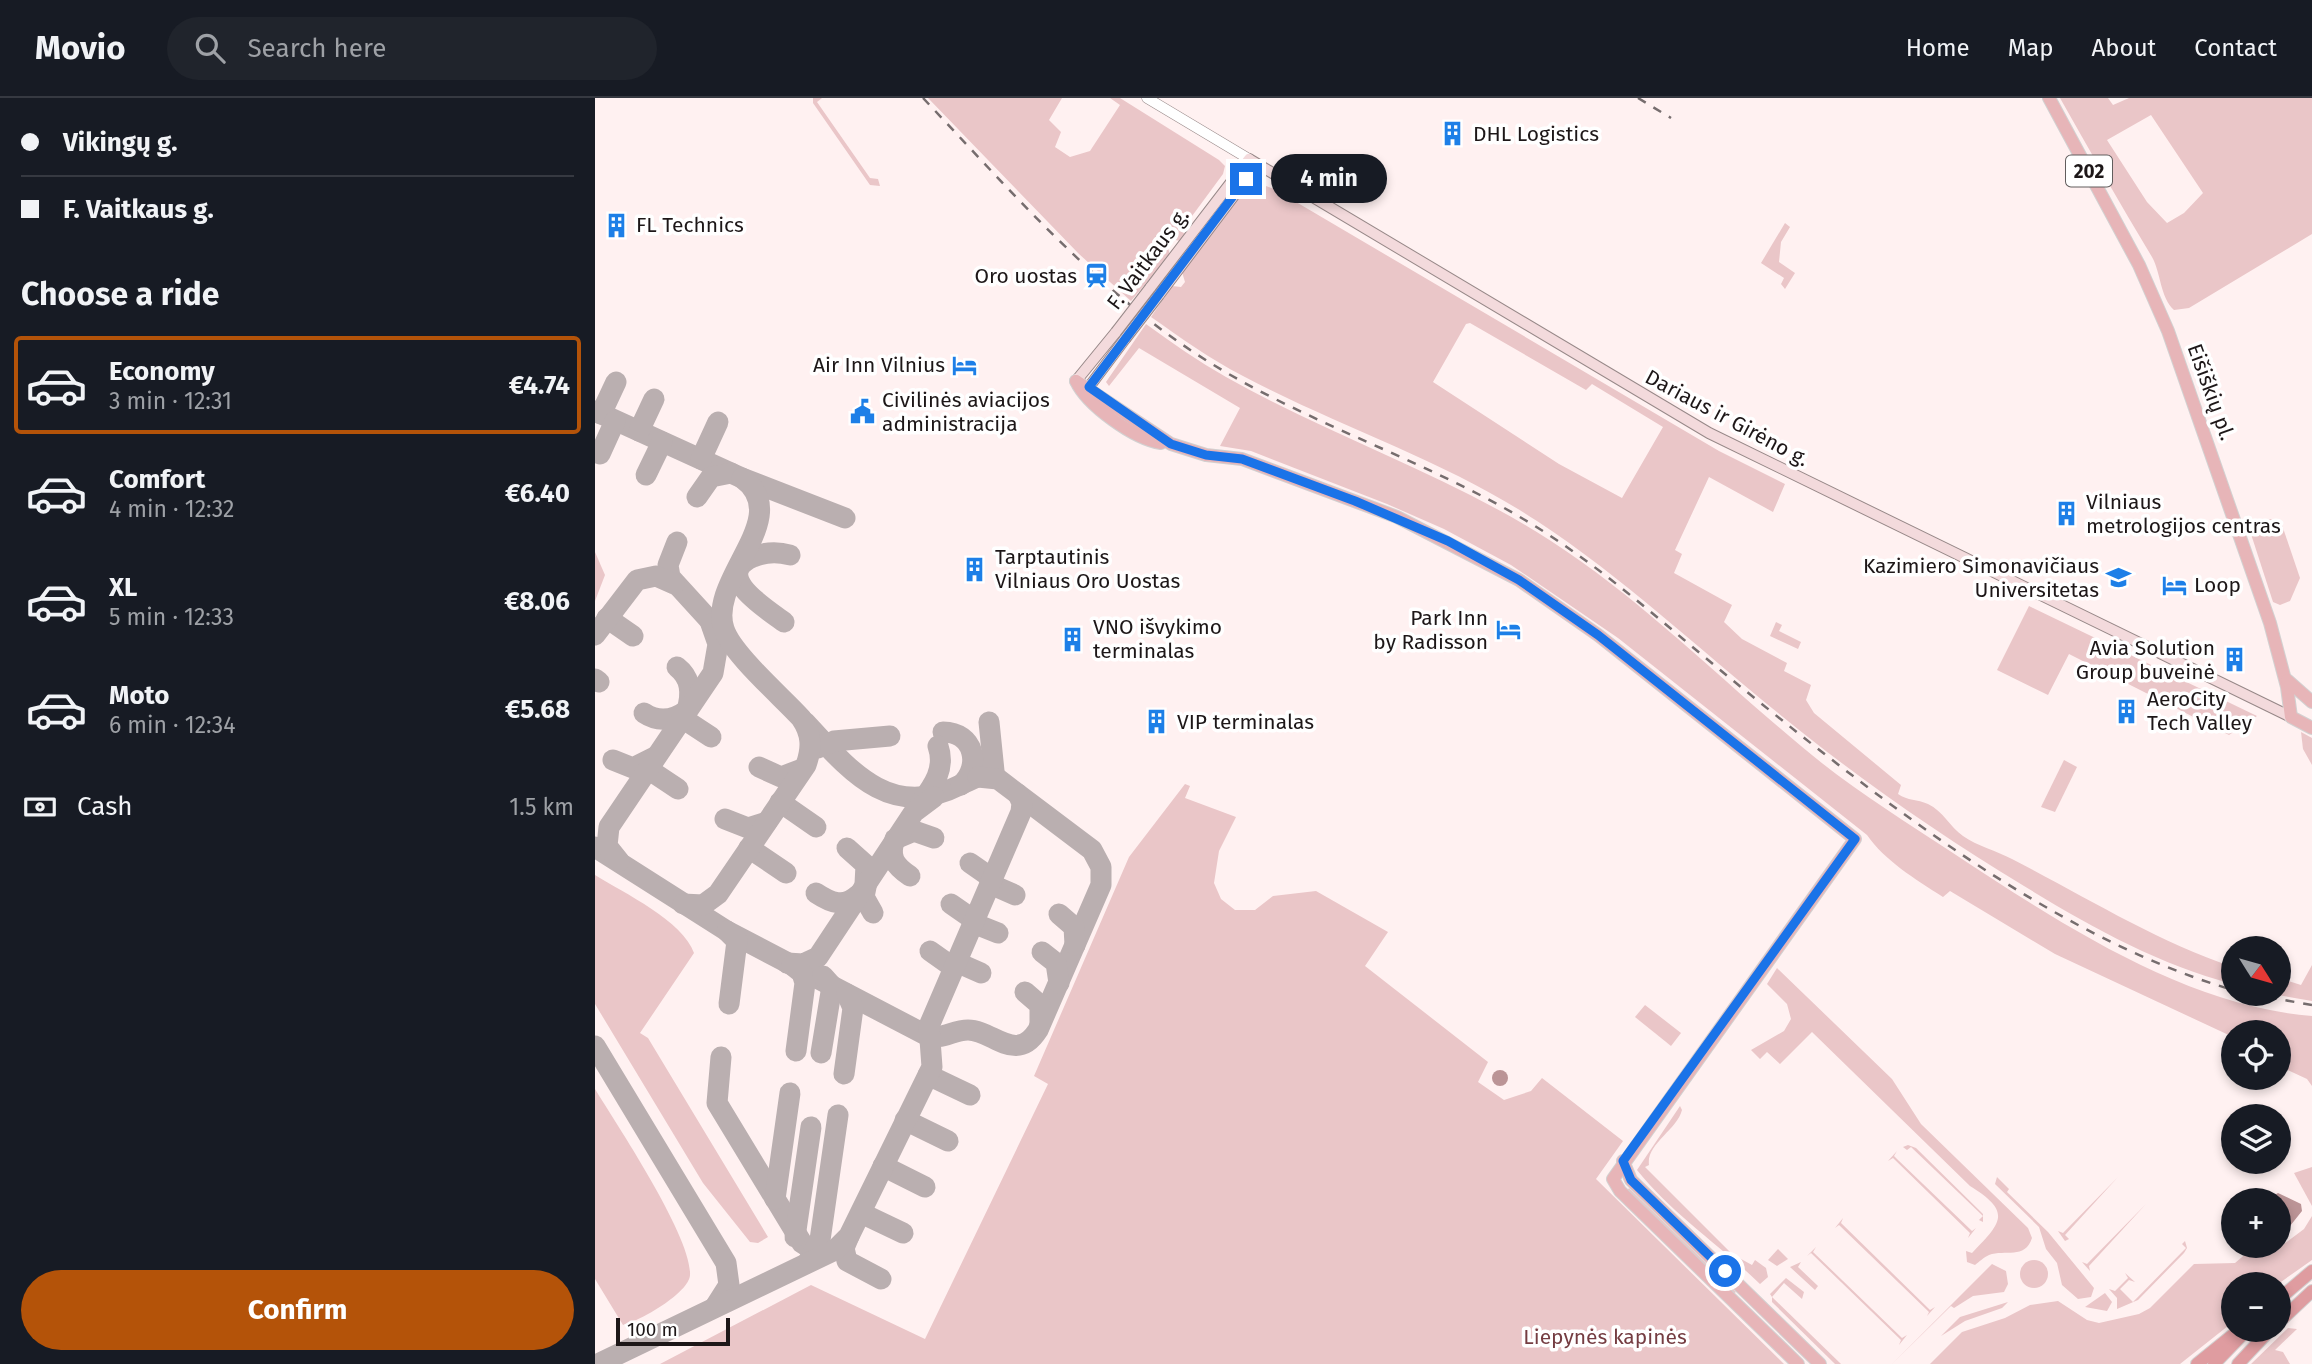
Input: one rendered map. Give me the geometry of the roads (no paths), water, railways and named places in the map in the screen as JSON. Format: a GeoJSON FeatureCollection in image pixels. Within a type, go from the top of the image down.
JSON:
{"type":"FeatureCollection","features":[{"type":"Feature","properties":{"kind":"highway"},"geometry":{"type":"LineString","coordinates":[[2291,1289],[2312,1271]]}},
{"type":"Feature","properties":{"kind":"highway"},"geometry":{"type":"LineString","coordinates":[[2291,1311],[2312,1291]]}},
{"type":"Feature","properties":{"kind":"highway"},"geometry":{"type":"LineString","coordinates":[[2197,1364],[2224,1342]]}},
{"type":"Feature","properties":{"kind":"highway"},"geometry":{"type":"LineString","coordinates":[[2214,1364],[2235,1342]]}},
{"type":"Feature","properties":{"kind":"highway"},"geometry":{"type":"LineString","coordinates":[[2238,1364],[2259,1342]]}},
{"type":"Feature","properties":{"kind":"main road","name":"Eišiškių pl."},"geometry":{"type":"LineString","coordinates":[[2049,98],[2139,265],[2168,331],[2217,464],[2285,677],[2291,717]]}},
{"type":"Feature","properties":{"kind":"main road","name":"F. Vaitkaus g."},"geometry":{"type":"LineString","coordinates":[[1089,387],[1121,336],[1253,162]]}},
{"type":"Feature","properties":{"kind":"main road","name":"Dariaus ir Girėno g."},"geometry":{"type":"LineString","coordinates":[[1253,162],[1709,433],[2312,728]]}},
{"type":"Feature","properties":{"kind":"main road","name":"F. Vaitkaus g."},"geometry":{"type":"LineString","coordinates":[[1076,382],[1121,336]]}},
{"type":"Feature","properties":{"kind":"main road"},"geometry":{"type":"LineString","coordinates":[[1076,382],[1089,387],[1171,444]]}},
{"type":"Feature","properties":{"kind":"main road"},"geometry":{"type":"LineString","coordinates":[[1076,382],[1082,395],[1134,433],[1154,442],[1171,444],[1206,455],[1242,459],[1419,527],[1508,573],[1567,611],[1855,839],[1613,1178],[1615,1186],[1798,1364]]}},
{"type":"Feature","properties":{"kind":"main road"},"geometry":{"type":"LineString","coordinates":[[2285,677],[2312,702]]}},
{"type":"Feature","properties":{"kind":"main road"},"geometry":{"type":"LineString","coordinates":[[1623,1161],[1631,1180],[1820,1364]]}},
{"type":"Feature","properties":{"kind":"main road"},"geometry":{"type":"LineString","coordinates":[[1615,1186],[1621,1180],[1631,1180]]}},
{"type":"Feature","properties":{"kind":"street","name":"Dariaus ir Girėno g."},"geometry":{"type":"LineString","coordinates":[[1147,98],[1253,162]]}},
{"type":"Feature","properties":{"kind":"railway"},"geometry":{"type":"LineString","coordinates":[[923,98],[1059,240],[1132,307],[1171,337],[1254,388],[1472,491],[1555,539],[1599,570],[1841,766],[1965,857],[2030,898],[2097,935],[2164,966],[2221,986]]}},
{"type":"Feature","properties":{"kind":"railway"},"geometry":{"type":"LineString","coordinates":[[1638,98],[1671,118]]}},
{"type":"Feature","properties":{"kind":"railway"},"geometry":{"type":"LineString","coordinates":[[2291,1001],[2312,1005]]}},
{"type":"Feature","properties":{"kind":"place","name":"DHL Logistics"},"geometry":{"type":"Point","coordinates":[1453,134]}},
{"type":"Feature","properties":{"kind":"place","name":"FL Technics"},"geometry":{"type":"Point","coordinates":[616,225]}},
{"type":"Feature","properties":{"kind":"place","name":"Oro uostas"},"geometry":{"type":"Point","coordinates":[1097,276]}},
{"type":"Feature","properties":{"kind":"place","name":"Air Inn Vilnius"},"geometry":{"type":"Point","coordinates":[965,365]}},
{"type":"Feature","properties":{"kind":"place","name":"Civilinės aviacijos administracija"},"geometry":{"type":"Point","coordinates":[862,412]}},
{"type":"Feature","properties":{"kind":"place","name":"Vilniaus metrologijos centras"},"geometry":{"type":"Point","coordinates":[2066,514]}},
{"type":"Feature","properties":{"kind":"place","name":"Tarptautinis Vilniaus Oro Uostas"},"geometry":{"type":"Point","coordinates":[975,569]}},
{"type":"Feature","properties":{"kind":"place","name":"Kazimiero Simonavičiaus Universitetas"},"geometry":{"type":"Point","coordinates":[2119,578]}},
{"type":"Feature","properties":{"kind":"place","name":"Loop"},"geometry":{"type":"Point","coordinates":[2174,585]}},
{"type":"Feature","properties":{"kind":"place","name":"Park Inn by Radisson"},"geometry":{"type":"Point","coordinates":[1508,630]}},
{"type":"Feature","properties":{"kind":"place","name":"VNO išvykimo terminalas"},"geometry":{"type":"Point","coordinates":[1073,639]}},
{"type":"Feature","properties":{"kind":"place","name":"Avia Solution Group buveinė"},"geometry":{"type":"Point","coordinates":[2235,660]}},
{"type":"Feature","properties":{"kind":"place","name":"AeroCity Tech Valley"},"geometry":{"type":"Point","coordinates":[2127,711]}},
{"type":"Feature","properties":{"kind":"place","name":"VIP terminalas"},"geometry":{"type":"Point","coordinates":[1157,722]}},
{"type":"Feature","properties":{"kind":"park label","name":"Liepynės kapinės"},"geometry":{"type":"Point","coordinates":[1605,1337]}}]}
